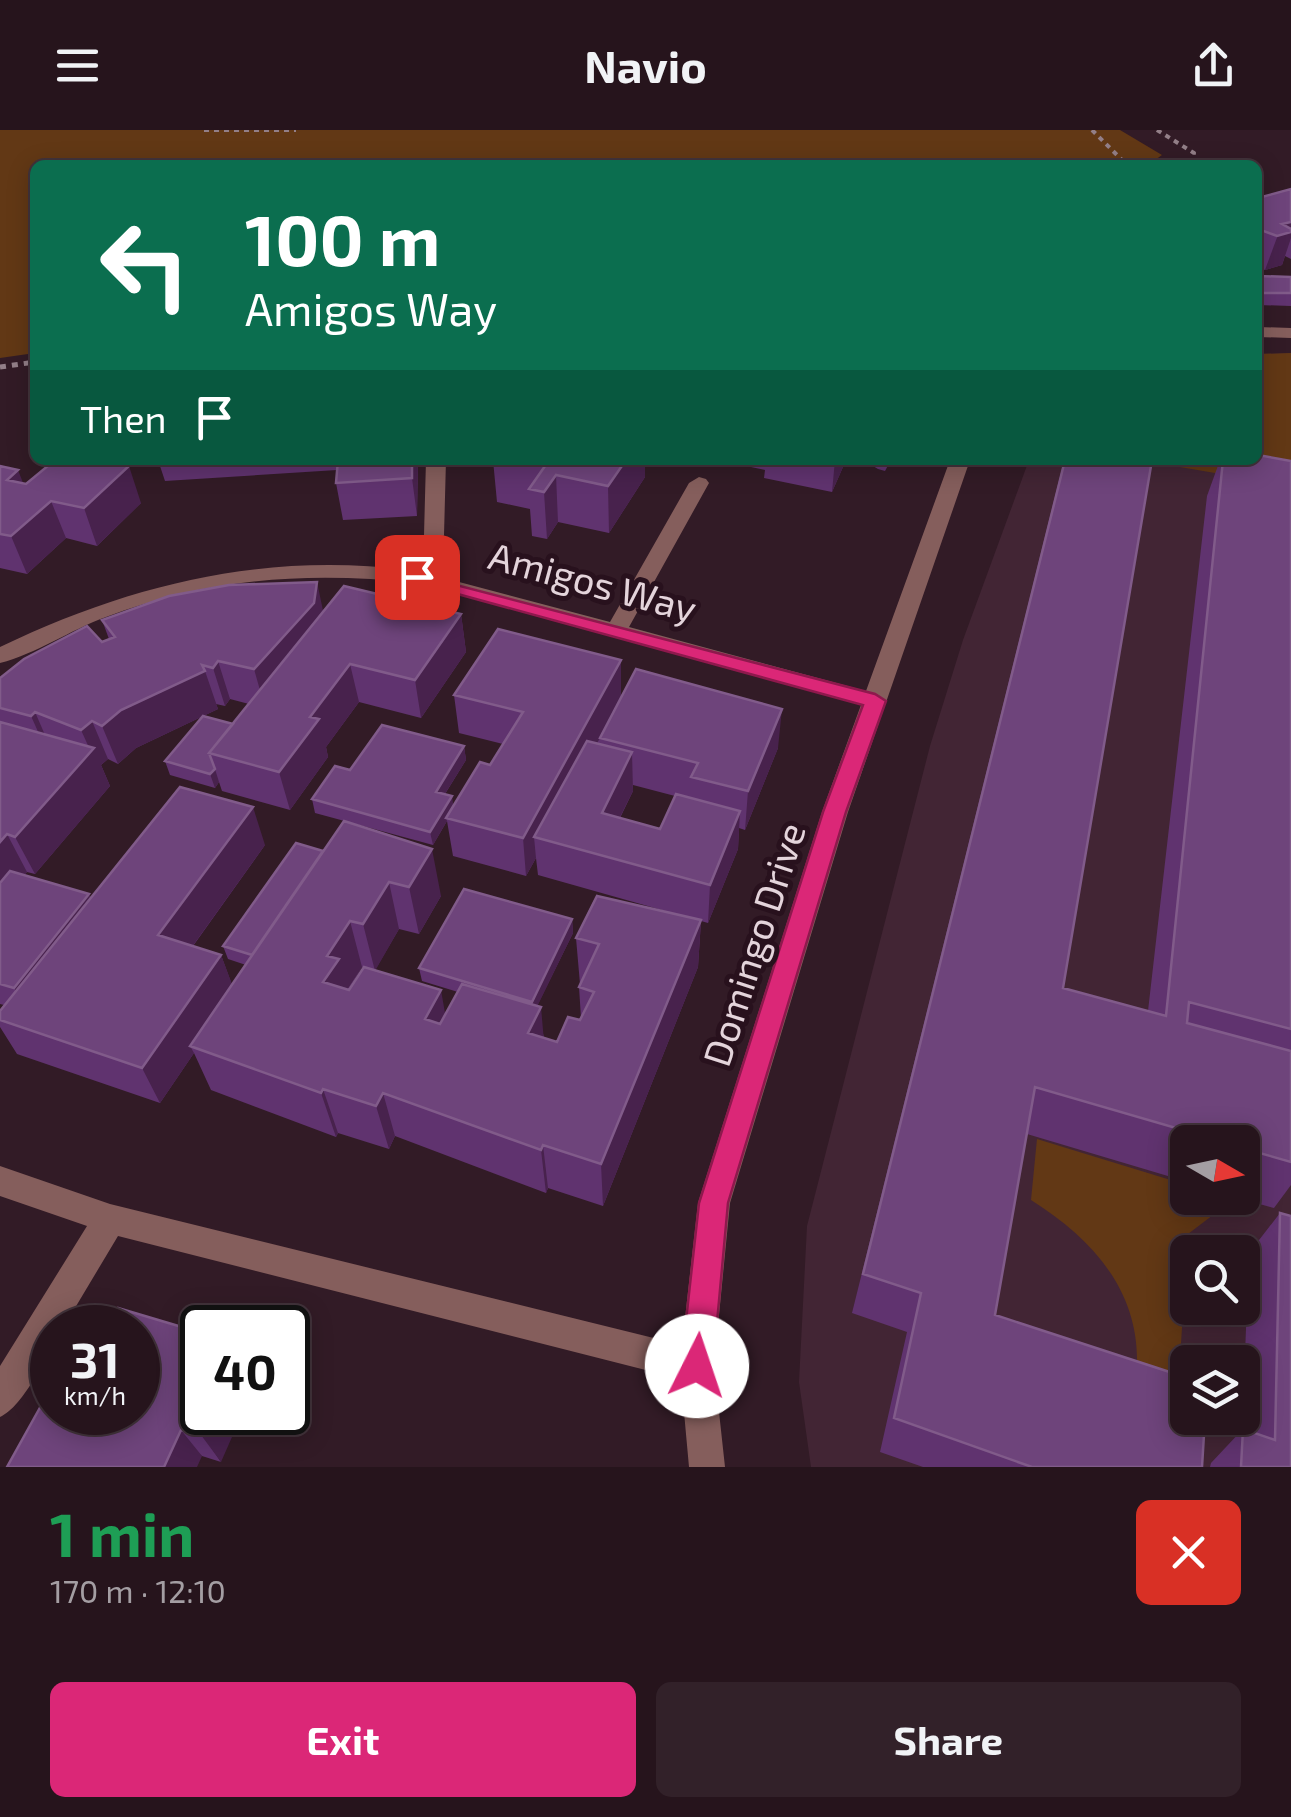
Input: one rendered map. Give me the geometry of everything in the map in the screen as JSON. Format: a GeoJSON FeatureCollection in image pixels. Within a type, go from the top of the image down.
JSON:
{"type":"FeatureCollection","features":[{"type":"Feature","properties":{"kind":"street"},"geometry":{"type":"LineString","coordinates":[[1262,332],[1291,333]]}},
{"type":"Feature","properties":{"kind":"street"},"geometry":{"type":"LineString","coordinates":[[417,577],[434,534],[436,465]]}},
{"type":"Feature","properties":{"kind":"street","name":"Domingo Drive"},"geometry":{"type":"LineString","coordinates":[[707,1467],[697,1366],[714,1203],[824,847],[958,465]]}},
{"type":"Feature","properties":{"kind":"street"},"geometry":{"type":"LineString","coordinates":[[614,632],[699,483]]}},
{"type":"Feature","properties":{"kind":"street","name":"Amigos Way"},"geometry":{"type":"LineString","coordinates":[[0,656],[98,608],[206,578],[286,568],[375,570],[417,577],[875,701]]}},
{"type":"Feature","properties":{"kind":"street"},"geometry":{"type":"LineString","coordinates":[[0,1181],[110,1218],[697,1366]]}},
{"type":"Feature","properties":{"kind":"street"},"geometry":{"type":"LineString","coordinates":[[0,1399],[110,1218]]}},
{"type":"Feature","properties":{"kind":"path"},"geometry":{"type":"LineString","coordinates":[[204,130],[296,130]]}},
{"type":"Feature","properties":{"kind":"path"},"geometry":{"type":"LineString","coordinates":[[1092,130],[1122,160]]}},
{"type":"Feature","properties":{"kind":"path"},"geometry":{"type":"LineString","coordinates":[[1157,130],[1194,153],[1192,160]]}},
{"type":"Feature","properties":{"kind":"path"},"geometry":{"type":"LineString","coordinates":[[0,367],[30,363]]}},
{"type":"Feature","properties":{"kind":"shaded area"},"geometry":{"type":"Polygon","coordinates":[[[0,130],[1120,130],[1162,155],[1155,160],[30,160],[30,354],[0,358],[0,130]]]}},
{"type":"Feature","properties":{"kind":"shaded area"},"geometry":{"type":"Polygon","coordinates":[[[1291,353],[1291,1467],[811,1467],[799,1382],[807,1226],[930,746],[963,640],[1027,465],[1262,465],[1262,354],[1291,353]]]}},
{"type":"Feature","properties":{"kind":"shaded area"},"geometry":{"type":"Polygon","coordinates":[[[1291,353],[1291,486],[1168,465],[1262,465],[1262,354],[1291,353]]]}},
{"type":"Feature","properties":{"kind":"shaded area"},"geometry":{"type":"Polygon","coordinates":[[[1037,1139],[1170,1180],[1170,1215],[1213,1215],[1188,1235],[1170,1235],[1170,1325],[1182,1325],[1181,1345],[1170,1345],[1170,1388],[1136,1379],[1133,1322],[1111,1274],[1076,1234],[1031,1200],[1037,1139]]]}},
{"type":"Feature","properties":{"kind":"building"},"geometry":{"type":"Polygon","coordinates":[[[1291,189],[1291,222],[1282,224],[1291,232],[1277,236],[1262,230],[1262,197],[1291,189]]]}},
{"type":"Feature","properties":{"kind":"building"},"geometry":{"type":"Polygon","coordinates":[[[1262,276],[1291,277],[1291,293],[1262,293],[1262,276]]]}},
{"type":"Feature","properties":{"kind":"building"},"geometry":{"type":"Polygon","coordinates":[[[1262,456],[1291,461],[1291,1029],[1189,1002],[1187,1023],[1291,1051],[1291,1162],[1260,1153],[1260,1125],[1170,1126],[1035,1087],[995,1315],[1170,1372],[1170,1435],[1204,1435],[1202,1467],[1032,1467],[894,1418],[921,1293],[863,1274],[1064,465],[1151,465],[1063,988],[1166,1016],[1222,465],[1262,465],[1262,456]]]}},
{"type":"Feature","properties":{"kind":"building"},"geometry":{"type":"Polygon","coordinates":[[[49,465],[129,466],[84,508],[51,501],[11,536],[0,534],[0,466],[18,470],[7,480],[26,484],[49,465]]]}},
{"type":"Feature","properties":{"kind":"building"},"geometry":{"type":"Polygon","coordinates":[[[338,465],[412,465],[412,478],[336,483],[338,465]]]}},
{"type":"Feature","properties":{"kind":"building"},"geometry":{"type":"Polygon","coordinates":[[[540,465],[623,465],[608,486],[556,475],[544,492],[529,489],[545,466],[540,465]]]}},
{"type":"Feature","properties":{"kind":"building"},"geometry":{"type":"Polygon","coordinates":[[[317,582],[314,603],[254,669],[218,661],[213,668],[202,665],[205,671],[121,710],[102,726],[92,721],[81,730],[35,712],[31,716],[0,708],[0,678],[24,659],[87,626],[102,642],[115,637],[102,620],[169,596],[229,585],[317,582]]]}},
{"type":"Feature","properties":{"kind":"building"},"geometry":{"type":"Polygon","coordinates":[[[344,586],[461,614],[415,680],[350,664],[310,717],[319,719],[279,772],[209,753],[344,586]]]}},
{"type":"Feature","properties":{"kind":"building"},"geometry":{"type":"Polygon","coordinates":[[[498,629],[621,660],[523,838],[446,818],[480,762],[490,765],[523,712],[454,695],[498,629]]]}},
{"type":"Feature","properties":{"kind":"building"},"geometry":{"type":"Polygon","coordinates":[[[636,669],[782,709],[748,791],[691,777],[698,763],[600,738],[636,669]]]}},
{"type":"Feature","properties":{"kind":"building"},"geometry":{"type":"Polygon","coordinates":[[[203,716],[233,724],[209,753],[215,769],[210,774],[165,761],[203,716]]]}},
{"type":"Feature","properties":{"kind":"building"},"geometry":{"type":"Polygon","coordinates":[[[0,722],[94,748],[15,837],[7,834],[0,842],[0,722]]]}},
{"type":"Feature","properties":{"kind":"building"},"geometry":{"type":"Polygon","coordinates":[[[382,725],[464,746],[436,792],[452,796],[430,832],[312,799],[335,766],[350,770],[382,725]]]}},
{"type":"Feature","properties":{"kind":"building"},"geometry":{"type":"Polygon","coordinates":[[[587,741],[632,752],[602,813],[660,829],[676,794],[740,811],[710,885],[534,837],[587,741]]]}},
{"type":"Feature","properties":{"kind":"building"},"geometry":{"type":"Polygon","coordinates":[[[180,787],[253,807],[158,935],[221,955],[142,1068],[0,1020],[0,1011],[180,787]]]}},
{"type":"Feature","properties":{"kind":"building"},"geometry":{"type":"Polygon","coordinates":[[[344,821],[432,849],[409,887],[389,882],[363,924],[350,921],[327,956],[339,959],[323,982],[349,990],[364,967],[441,990],[425,1019],[440,1024],[462,984],[541,1007],[528,1033],[557,1042],[568,1017],[580,1020],[594,992],[579,987],[599,944],[576,938],[597,896],[701,920],[601,1164],[543,1145],[541,1150],[383,1093],[376,1106],[323,1089],[321,1093],[190,1046],[344,821]]]}},
{"type":"Feature","properties":{"kind":"building"},"geometry":{"type":"Polygon","coordinates":[[[296,843],[323,851],[252,955],[223,946],[296,843]]]}},
{"type":"Feature","properties":{"kind":"building"},"geometry":{"type":"Polygon","coordinates":[[[10,871],[89,894],[14,988],[0,984],[0,883],[10,871]]]}},
{"type":"Feature","properties":{"kind":"building"},"geometry":{"type":"Polygon","coordinates":[[[464,889],[572,919],[532,1002],[419,968],[464,889]]]}},
{"type":"Feature","properties":{"kind":"building"},"geometry":{"type":"Polygon","coordinates":[[[1280,1213],[1291,1216],[1291,1467],[1241,1467],[1243,1435],[1275,1440],[1280,1213]]]}},
{"type":"Feature","properties":{"kind":"building"},"geometry":{"type":"Polygon","coordinates":[[[160,1320],[180,1326],[180,1432],[164,1467],[7,1467],[30,1426],[30,1435],[160,1435],[160,1320]]]}},
{"type":"Feature","properties":{"kind":"route"},"geometry":{"type":"LineString","coordinates":[[417,577],[875,701],[835,812],[736,1120],[714,1203],[702,1289],[697,1366]]}}]}
